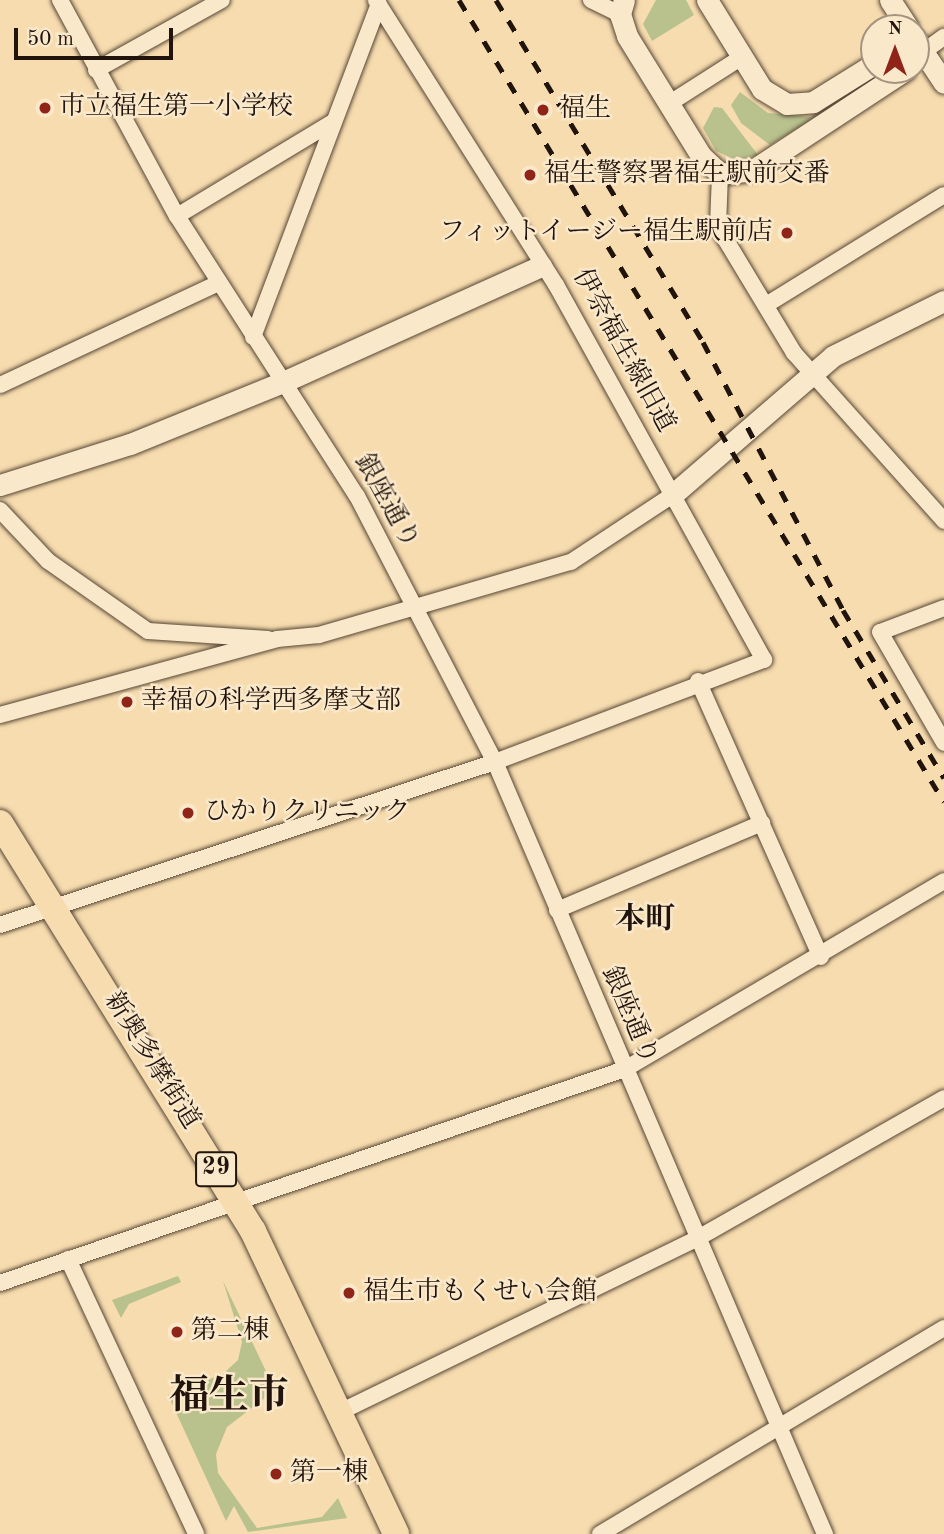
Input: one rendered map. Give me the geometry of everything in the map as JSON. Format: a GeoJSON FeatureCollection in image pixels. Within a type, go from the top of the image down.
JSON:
{"type":"FeatureCollection","features":[{"type":"Feature","properties":{"kind":"main road","name":"新奥多摩街道"},"geometry":{"type":"LineString","coordinates":[[0,823],[237,1202],[340,1412],[391,1533]]}},
{"type":"Feature","properties":{"kind":"street","name":"銀座通り"},"geometry":{"type":"LineString","coordinates":[[60,0],[177,216],[358,496],[495,762],[825,1534]]}},
{"type":"Feature","properties":{"kind":"street"},"geometry":{"type":"LineString","coordinates":[[96,70],[222,0]]}},
{"type":"Feature","properties":{"kind":"street"},"geometry":{"type":"LineString","coordinates":[[591,0],[622,7],[670,103],[701,156],[720,174],[718,227],[813,375],[944,521]]}},
{"type":"Feature","properties":{"kind":"street"},"geometry":{"type":"LineString","coordinates":[[707,0],[762,89],[787,104],[813,102],[860,73]]}},
{"type":"Feature","properties":{"kind":"street"},"geometry":{"type":"LineString","coordinates":[[253,337],[377,2]]}},
{"type":"Feature","properties":{"kind":"street"},"geometry":{"type":"LineString","coordinates":[[377,2],[541,266]]}},
{"type":"Feature","properties":{"kind":"street"},"geometry":{"type":"LineString","coordinates":[[670,103],[742,57]]}},
{"type":"Feature","properties":{"kind":"street"},"geometry":{"type":"LineString","coordinates":[[930,66],[944,83]]}},
{"type":"Feature","properties":{"kind":"street"},"geometry":{"type":"LineString","coordinates":[[720,174],[753,170],[884,84]]}},
{"type":"Feature","properties":{"kind":"street"},"geometry":{"type":"LineString","coordinates":[[177,216],[333,122]]}},
{"type":"Feature","properties":{"kind":"street"},"geometry":{"type":"LineString","coordinates":[[766,305],[944,195]]}},
{"type":"Feature","properties":{"kind":"street","name":"伊奈福生線旧道"},"geometry":{"type":"LineString","coordinates":[[0,485],[130,444],[283,382],[541,266],[764,660],[698,681]]}},
{"type":"Feature","properties":{"kind":"street"},"geometry":{"type":"LineString","coordinates":[[0,385],[219,283]]}},
{"type":"Feature","properties":{"kind":"street"},"geometry":{"type":"LineString","coordinates":[[0,510],[47,561],[103,603],[148,631],[178,636],[277,639],[319,635],[571,562],[671,496],[833,356],[944,301]]}},
{"type":"Feature","properties":{"kind":"street"},"geometry":{"type":"LineString","coordinates":[[944,608],[880,632],[944,743]]}},
{"type":"Feature","properties":{"kind":"street"},"geometry":{"type":"LineString","coordinates":[[178,636],[190,650],[185,664]]}},
{"type":"Feature","properties":{"kind":"street"},"geometry":{"type":"LineString","coordinates":[[0,715],[277,639]]}},
{"type":"Feature","properties":{"kind":"street"},"geometry":{"type":"LineString","coordinates":[[0,925],[495,762],[698,681],[821,957]]}},
{"type":"Feature","properties":{"kind":"street"},"geometry":{"type":"LineString","coordinates":[[557,910],[762,823]]}},
{"type":"Feature","properties":{"kind":"street"},"geometry":{"type":"LineString","coordinates":[[0,1283],[625,1069],[821,957],[944,881]]}},
{"type":"Feature","properties":{"kind":"street"},"geometry":{"type":"LineString","coordinates":[[340,1412],[698,1238],[944,1098]]}},
{"type":"Feature","properties":{"kind":"street"},"geometry":{"type":"LineString","coordinates":[[68,1259],[196,1534]]}},
{"type":"Feature","properties":{"kind":"street"},"geometry":{"type":"LineString","coordinates":[[600,1534],[944,1328]]}},
{"type":"Feature","properties":{"kind":"green space"},"geometry":{"type":"Polygon","coordinates":[[[656,0],[686,0],[694,15],[652,41],[643,24],[656,0]]]}},
{"type":"Feature","properties":{"kind":"green space"},"geometry":{"type":"Polygon","coordinates":[[[860,84],[870,84],[770,145],[741,123],[731,105],[740,92],[768,113],[811,117],[860,84]]]}},
{"type":"Feature","properties":{"kind":"green space"},"geometry":{"type":"Polygon","coordinates":[[[714,107],[722,108],[758,155],[736,160],[716,151],[703,128],[714,107]]]}},
{"type":"Feature","properties":{"kind":"green space"},"geometry":{"type":"Polygon","coordinates":[[[178,1276],[181,1282],[129,1304],[121,1318],[112,1300],[178,1276]]]}},
{"type":"Feature","properties":{"kind":"green space"},"geometry":{"type":"Polygon","coordinates":[[[223,1281],[275,1390],[227,1427],[216,1454],[218,1473],[257,1528],[322,1517],[338,1498],[347,1518],[248,1532],[234,1506],[226,1521],[168,1395],[223,1374],[238,1360],[242,1342],[223,1281]]]}},
{"type":"Feature","properties":{"kind":"railway"},"geometry":{"type":"LineString","coordinates":[[459,0],[944,802]]}},
{"type":"Feature","properties":{"kind":"railway"},"geometry":{"type":"LineString","coordinates":[[496,0],[703,342],[843,610],[944,778]]}},
{"type":"Feature","properties":{"kind":"place","name":"市立福生第一小学校"},"geometry":{"type":"Point","coordinates":[45,108]}},
{"type":"Feature","properties":{"kind":"place","name":"福生"},"geometry":{"type":"Point","coordinates":[543,110]}},
{"type":"Feature","properties":{"kind":"place","name":"福生警察署福生駅前交番"},"geometry":{"type":"Point","coordinates":[530,175]}},
{"type":"Feature","properties":{"kind":"place","name":"フィットイージー福生駅前店"},"geometry":{"type":"Point","coordinates":[787,233]}},
{"type":"Feature","properties":{"kind":"place","name":"幸福の科学西多摩支部"},"geometry":{"type":"Point","coordinates":[127,702]}},
{"type":"Feature","properties":{"kind":"place","name":"ひかりクリニック"},"geometry":{"type":"Point","coordinates":[188,813]}},
{"type":"Feature","properties":{"kind":"place","name":"福生市もくせい会館"},"geometry":{"type":"Point","coordinates":[349,1293]}},
{"type":"Feature","properties":{"kind":"place","name":"第二棟"},"geometry":{"type":"Point","coordinates":[177,1332]}},
{"type":"Feature","properties":{"kind":"place","name":"第一棟"},"geometry":{"type":"Point","coordinates":[276,1474]}},
{"type":"Feature","properties":{"kind":"district","name":"本町"},"geometry":{"type":"Point","coordinates":[645,920]}},
{"type":"Feature","properties":{"kind":"district","name":"福生市"},"geometry":{"type":"Point","coordinates":[229,1398]}}]}
